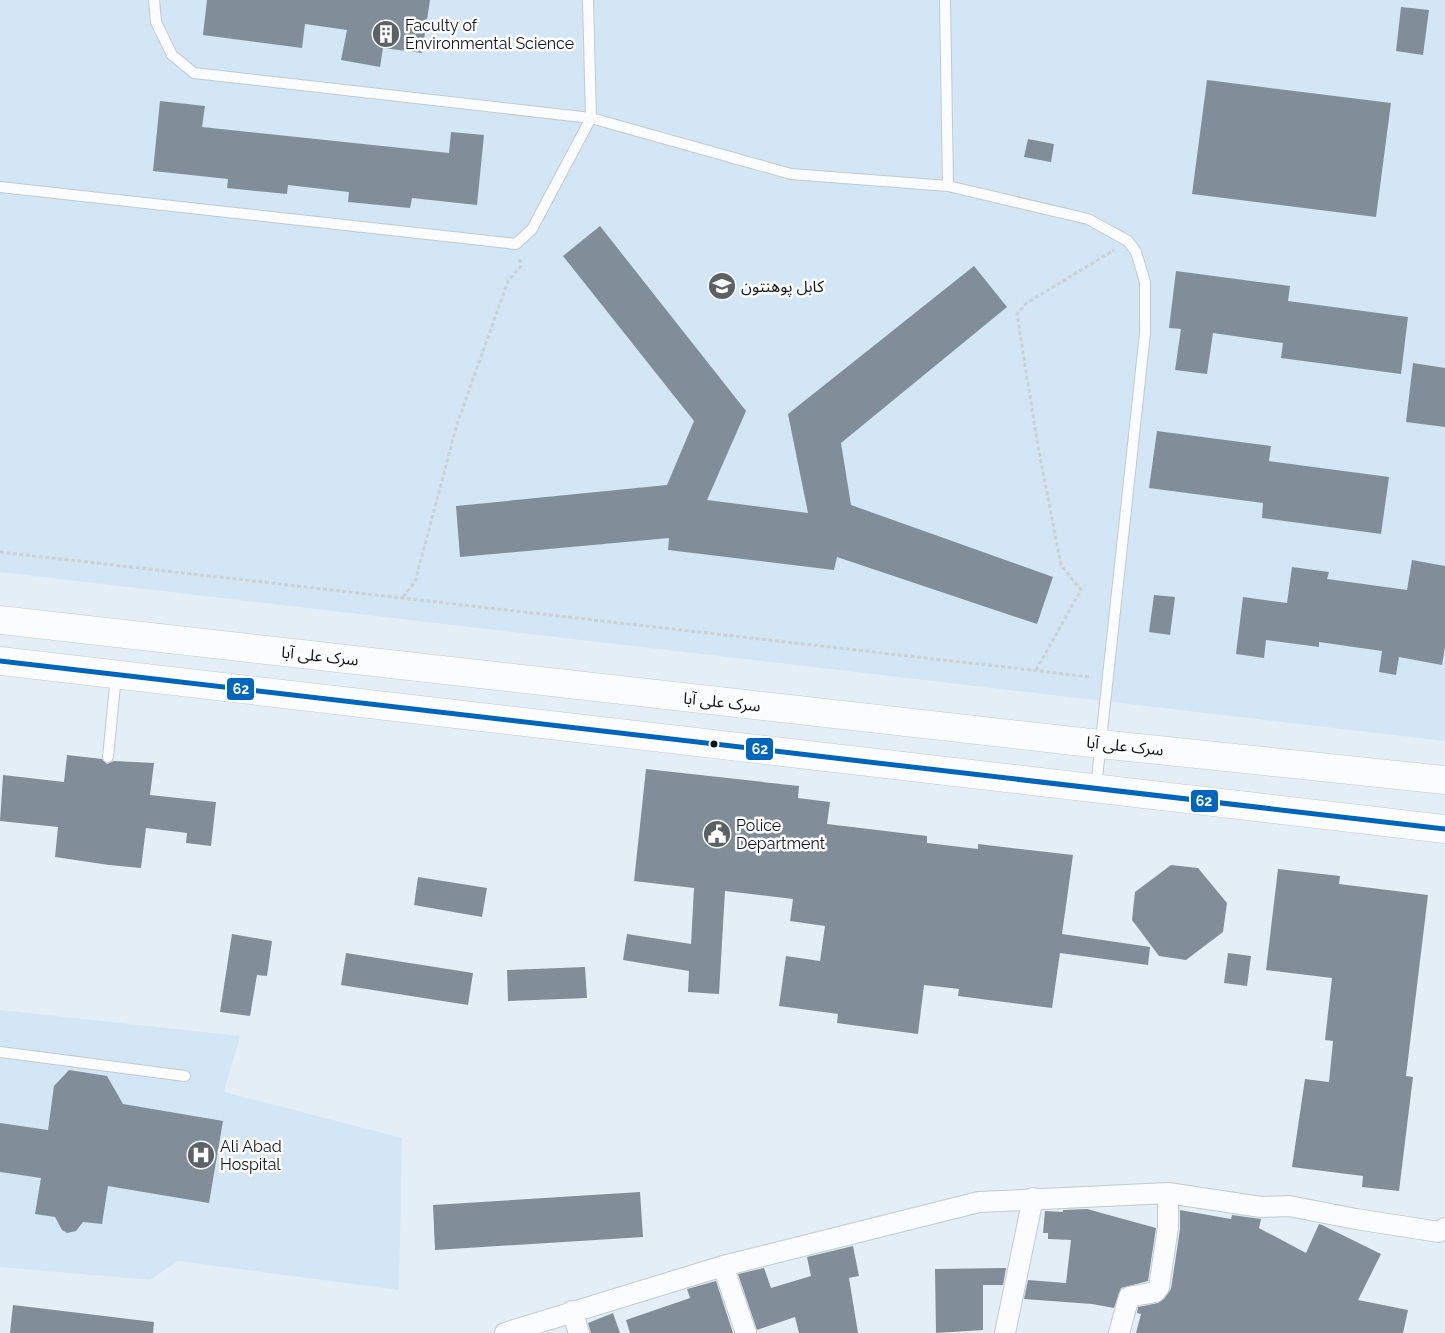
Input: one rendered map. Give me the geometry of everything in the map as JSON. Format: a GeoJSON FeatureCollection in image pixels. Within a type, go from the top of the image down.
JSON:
{"type":"FeatureCollection","features":[{"type":"Feature","properties":{"kind":"street","name":"سرک علی آبا"},"geometry":{"type":"LineString","coordinates":[[0,620],[1100,744],[1445,780]]}},
{"type":"Feature","properties":{"kind":"street"},"geometry":{"type":"LineString","coordinates":[[0,660],[1445,829]]}},
{"type":"Feature","properties":{"kind":"street"},"geometry":{"type":"LineString","coordinates":[[734,746],[739,703]]}},
{"type":"Feature","properties":{"kind":"street"},"geometry":{"type":"LineString","coordinates":[[1119,1333],[1129,1297],[1155,1292],[1159,1287],[1168,1227],[1168,1193]]}},
{"type":"Feature","properties":{"kind":"street"},"geometry":{"type":"LineString","coordinates":[[505,1333],[723,1266],[979,1202],[1168,1193],[1261,1207],[1289,1206],[1356,1220],[1439,1232],[1445,1228]]}},
{"type":"Feature","properties":{"kind":"street"},"geometry":{"type":"LineString","coordinates":[[1005,1333],[1032,1198]]}},
{"type":"Feature","properties":{"kind":"street"},"geometry":{"type":"LineString","coordinates":[[723,1266],[746,1333]]}},
{"type":"Feature","properties":{"kind":"street"},"geometry":{"type":"LineString","coordinates":[[572,1311],[579,1333]]}},
{"type":"Feature","properties":{"kind":"lane"},"geometry":{"type":"LineString","coordinates":[[154,0],[156,22],[172,56],[194,73],[591,118],[791,174],[948,186],[1088,219],[1128,241],[1141,265],[1145,282],[1145,333],[1096,788]]}},
{"type":"Feature","properties":{"kind":"lane"},"geometry":{"type":"LineString","coordinates":[[0,188],[516,244],[532,229],[591,118],[588,0]]}},
{"type":"Feature","properties":{"kind":"lane"},"geometry":{"type":"LineString","coordinates":[[945,0],[948,186]]}},
{"type":"Feature","properties":{"kind":"lane"},"geometry":{"type":"LineString","coordinates":[[108,757],[113,687],[116,674]]}},
{"type":"Feature","properties":{"kind":"lane"},"geometry":{"type":"LineString","coordinates":[[0,1052],[185,1076]]}},
{"type":"Feature","properties":{"kind":"path"},"geometry":{"type":"LineString","coordinates":[[1036,670],[1081,590],[1061,565],[1037,441],[1017,314],[1025,304],[1128,241]]}},
{"type":"Feature","properties":{"kind":"path"},"geometry":{"type":"LineString","coordinates":[[402,598],[415,582],[457,424],[486,339],[508,281],[521,266],[516,244]]}},
{"type":"Feature","properties":{"kind":"path"},"geometry":{"type":"LineString","coordinates":[[0,552],[1107,679]]}},
{"type":"Feature","properties":{"kind":"shaded area","name":"کابل پوهنتون"},"geometry":{"type":"Polygon","coordinates":[[[0,0],[1445,0],[1445,741],[0,572],[0,0]]]}},
{"type":"Feature","properties":{"kind":"shaded area","name":"Ali Abad Hospital"},"geometry":{"type":"Polygon","coordinates":[[[0,1010],[240,1036],[224,1092],[402,1138],[399,1290],[178,1261],[150,1280],[0,1267],[0,1010]]]}},
{"type":"Feature","properties":{"kind":"building","name":"Faculty of Environmental Science"},"geometry":{"type":"Polygon","coordinates":[[[207,0],[430,0],[422,53],[383,48],[380,67],[341,60],[347,30],[305,24],[302,48],[203,35],[207,0]]]}},
{"type":"Feature","properties":{"kind":"building"},"geometry":{"type":"Polygon","coordinates":[[[1401,7],[1429,10],[1423,55],[1396,51],[1401,7]]]}},
{"type":"Feature","properties":{"kind":"building"},"geometry":{"type":"Polygon","coordinates":[[[1207,80],[1391,103],[1376,217],[1192,194],[1207,80]]]}},
{"type":"Feature","properties":{"kind":"building"},"geometry":{"type":"Polygon","coordinates":[[[160,101],[205,106],[202,127],[449,153],[451,132],[484,135],[477,205],[412,198],[410,208],[348,202],[349,192],[288,185],[287,194],[227,188],[228,179],[153,171],[160,101]]]}},
{"type":"Feature","properties":{"kind":"building"},"geometry":{"type":"Polygon","coordinates":[[[1028,139],[1054,144],[1051,162],[1024,157],[1028,139]]]}},
{"type":"Feature","properties":{"kind":"building"},"geometry":{"type":"Polygon","coordinates":[[[600,226],[746,411],[707,500],[808,513],[788,414],[974,266],[1007,307],[841,443],[851,505],[1053,577],[1037,624],[837,557],[834,570],[668,550],[669,538],[460,557],[456,506],[667,485],[694,421],[563,256],[600,226]]]}},
{"type":"Feature","properties":{"kind":"building"},"geometry":{"type":"Polygon","coordinates":[[[1176,271],[1290,286],[1288,301],[1408,317],[1401,374],[1281,358],[1283,343],[1213,333],[1207,374],[1175,370],[1181,329],[1169,328],[1176,271]]]}},
{"type":"Feature","properties":{"kind":"building"},"geometry":{"type":"Polygon","coordinates":[[[1413,363],[1445,368],[1445,427],[1406,422],[1413,363]]]}},
{"type":"Feature","properties":{"kind":"building"},"geometry":{"type":"Polygon","coordinates":[[[1157,431],[1271,446],[1269,461],[1389,477],[1381,534],[1262,518],[1263,503],[1149,488],[1157,431]]]}},
{"type":"Feature","properties":{"kind":"building"},"geometry":{"type":"Polygon","coordinates":[[[1412,560],[1445,566],[1445,647],[1442,665],[1399,657],[1396,675],[1379,672],[1382,651],[1319,642],[1319,647],[1266,640],[1264,658],[1236,654],[1243,597],[1287,603],[1292,567],[1329,572],[1327,579],[1407,590],[1412,560]]]}},
{"type":"Feature","properties":{"kind":"building"},"geometry":{"type":"Polygon","coordinates":[[[1154,595],[1175,597],[1170,635],[1149,632],[1154,595]]]}},
{"type":"Feature","properties":{"kind":"building"},"geometry":{"type":"Polygon","coordinates":[[[67,755],[102,759],[107,764],[114,761],[154,763],[150,795],[216,802],[211,846],[186,843],[187,833],[146,828],[141,868],[109,865],[55,857],[58,827],[0,821],[3,775],[64,782],[67,755]]]}},
{"type":"Feature","properties":{"kind":"building"},"geometry":{"type":"Polygon","coordinates":[[[646,769],[799,786],[798,798],[830,802],[827,824],[927,836],[927,843],[978,849],[978,844],[1073,855],[1062,934],[1150,947],[1148,965],[1060,953],[1052,1008],[958,996],[959,989],[924,985],[918,1034],[837,1023],[838,1014],[779,1006],[786,956],[820,961],[825,926],[790,921],[793,899],[725,891],[719,994],[688,992],[689,971],[623,960],[627,934],[691,944],[694,888],[634,881],[646,769]]]}},
{"type":"Feature","properties":{"kind":"building"},"geometry":{"type":"Polygon","coordinates":[[[1171,865],[1198,868],[1227,903],[1223,932],[1186,960],[1159,956],[1132,920],[1135,892],[1171,865]]]}},
{"type":"Feature","properties":{"kind":"building"},"geometry":{"type":"Polygon","coordinates":[[[1278,869],[1340,876],[1339,884],[1428,895],[1406,1076],[1413,1077],[1399,1191],[1362,1187],[1363,1176],[1292,1167],[1305,1079],[1329,1082],[1333,1041],[1325,1040],[1332,978],[1266,970],[1278,869]]]}},
{"type":"Feature","properties":{"kind":"building"},"geometry":{"type":"Polygon","coordinates":[[[418,877],[487,888],[482,917],[414,905],[418,877]]]}},
{"type":"Feature","properties":{"kind":"building"},"geometry":{"type":"Polygon","coordinates":[[[232,934],[272,941],[267,976],[257,975],[250,1016],[220,1012],[232,934]]]}},
{"type":"Feature","properties":{"kind":"building"},"geometry":{"type":"Polygon","coordinates":[[[346,953],[473,973],[468,1005],[341,985],[346,953]]]}},
{"type":"Feature","properties":{"kind":"building"},"geometry":{"type":"Polygon","coordinates":[[[1228,953],[1251,956],[1247,986],[1224,983],[1228,953]]]}},
{"type":"Feature","properties":{"kind":"building"},"geometry":{"type":"Polygon","coordinates":[[[585,967],[587,998],[508,1001],[507,970],[585,967]]]}},
{"type":"Feature","properties":{"kind":"building"},"geometry":{"type":"Polygon","coordinates":[[[69,1070],[107,1076],[123,1104],[223,1121],[209,1203],[108,1186],[102,1224],[83,1222],[76,1231],[67,1233],[62,1230],[55,1217],[35,1214],[41,1178],[0,1172],[0,1123],[48,1130],[54,1086],[69,1070]]]}},
{"type":"Feature","properties":{"kind":"building"},"geometry":{"type":"Polygon","coordinates":[[[640,1192],[643,1237],[435,1250],[433,1205],[640,1192]]]}},
{"type":"Feature","properties":{"kind":"building"},"geometry":{"type":"Polygon","coordinates":[[[1087,1209],[1156,1228],[1148,1281],[1121,1288],[1114,1308],[1092,1304],[1024,1299],[1028,1280],[1066,1283],[1071,1240],[1048,1239],[1048,1233],[1043,1233],[1045,1211],[1063,1212],[1063,1210],[1087,1209]]]}},
{"type":"Feature","properties":{"kind":"building"},"geometry":{"type":"Polygon","coordinates":[[[1180,1210],[1231,1219],[1232,1215],[1261,1219],[1259,1228],[1306,1253],[1319,1224],[1381,1254],[1358,1300],[1408,1310],[1403,1333],[1136,1333],[1141,1314],[1137,1313],[1138,1307],[1158,1303],[1164,1299],[1171,1289],[1180,1229],[1180,1210]]]}},
{"type":"Feature","properties":{"kind":"building"},"geometry":{"type":"Polygon","coordinates":[[[853,1246],[859,1276],[849,1278],[858,1333],[799,1333],[795,1317],[757,1330],[738,1274],[764,1268],[771,1288],[811,1276],[807,1257],[853,1246]]]}},
{"type":"Feature","properties":{"kind":"building"},"geometry":{"type":"Polygon","coordinates":[[[1006,1268],[1003,1285],[983,1285],[983,1330],[936,1333],[935,1269],[1006,1268]]]}},
{"type":"Feature","properties":{"kind":"building"},"geometry":{"type":"Polygon","coordinates":[[[716,1281],[733,1333],[630,1333],[626,1320],[690,1298],[687,1289],[716,1281]]]}},
{"type":"Feature","properties":{"kind":"building"},"geometry":{"type":"Polygon","coordinates":[[[13,1305],[154,1322],[153,1333],[10,1333],[13,1305]]]}},
{"type":"Feature","properties":{"kind":"building"},"geometry":{"type":"Polygon","coordinates":[[[613,1313],[620,1333],[591,1333],[588,1323],[613,1313]]]}},
{"type":"Feature","properties":{"kind":"transit line","name":"62"},"geometry":{"type":"LineString","coordinates":[[0,661],[1445,829]]}},
{"type":"Feature","properties":{"kind":"place","name":"Faculty of Environmental Science"},"geometry":{"type":"Point","coordinates":[386,34]}},
{"type":"Feature","properties":{"kind":"place","name":"کابل پوهنتون"},"geometry":{"type":"Point","coordinates":[722,286]}},
{"type":"Feature","properties":{"kind":"place","name":"Police Department"},"geometry":{"type":"Point","coordinates":[717,834]}},
{"type":"Feature","properties":{"kind":"place","name":"Ali Abad Hospital"},"geometry":{"type":"Point","coordinates":[201,1155]}}]}
